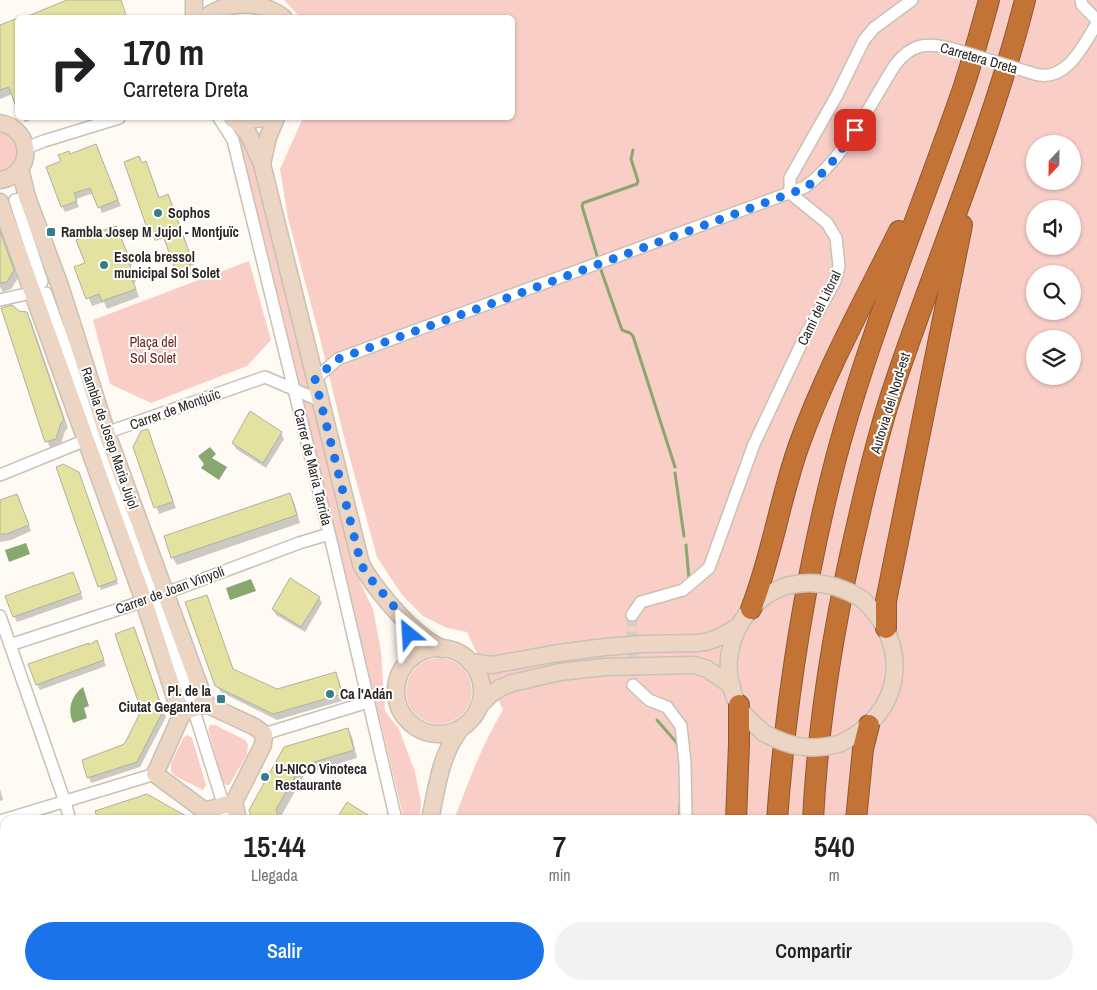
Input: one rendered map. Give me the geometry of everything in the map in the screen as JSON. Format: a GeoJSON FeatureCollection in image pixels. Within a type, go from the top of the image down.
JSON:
{"type":"FeatureCollection","features":[{"type":"Feature","properties":{"kind":"highway"},"geometry":{"type":"LineString","coordinates":[[777,815],[797,639],[806,587],[837,457],[855,395],[894,278],[965,83],[989,0]]}},
{"type":"Feature","properties":{"kind":"highway","name":"Autovia del Nord-est"},"geometry":{"type":"LineString","coordinates":[[813,815],[821,721],[832,648],[844,576],[871,464],[895,382],[975,162],[1025,0]]}},
{"type":"Feature","properties":{"kind":"highway"},"geometry":{"type":"LineString","coordinates":[[751,608],[764,573],[788,478],[812,411],[835,359],[944,142]]}},
{"type":"Feature","properties":{"kind":"highway"},"geometry":{"type":"LineString","coordinates":[[886,628],[886,601],[975,162]]}},
{"type":"Feature","properties":{"kind":"highway"},"geometry":{"type":"LineString","coordinates":[[736,815],[739,705]]}},
{"type":"Feature","properties":{"kind":"highway"},"geometry":{"type":"LineString","coordinates":[[856,815],[863,749],[870,725]]}},
{"type":"Feature","properties":{"kind":"main road"},"geometry":{"type":"LineString","coordinates":[[194,0],[194,15]]}},
{"type":"Feature","properties":{"kind":"main road"},"geometry":{"type":"LineString","coordinates":[[208,15],[234,1],[264,5],[279,15]]}},
{"type":"Feature","properties":{"kind":"main road","name":"Carrer de Maria Tarrida"},"geometry":{"type":"LineString","coordinates":[[230,120],[248,133],[262,164],[361,564],[366,574],[405,621],[427,640],[443,649]]}},
{"type":"Feature","properties":{"kind":"main road"},"geometry":{"type":"LineString","coordinates":[[262,164],[268,137],[275,120]]}},
{"type":"Feature","properties":{"kind":"main road"},"geometry":{"type":"LineString","coordinates":[[0,123],[17,131],[23,139],[26,148]]}},
{"type":"Feature","properties":{"kind":"main road","name":"Rambla de Josep Maria Jujol"},"geometry":{"type":"LineString","coordinates":[[26,148],[25,158],[20,169],[45,289],[194,711]]}},
{"type":"Feature","properties":{"kind":"main road"},"geometry":{"type":"LineString","coordinates":[[0,180],[11,177],[20,169]]}},
{"type":"Feature","properties":{"kind":"main road","name":"Rambla de Josep Maria Jujol"},"geometry":{"type":"LineString","coordinates":[[11,201],[45,289],[194,711]]}},
{"type":"Feature","properties":{"kind":"main road"},"geometry":{"type":"LineString","coordinates":[[804,582],[822,583],[839,587],[862,599],[875,612],[886,628],[894,654],[894,678],[883,708],[870,725],[859,734],[841,743],[815,748],[802,748],[782,742],[764,733],[745,715],[739,705],[732,686],[729,658],[731,647],[739,626],[751,608],[771,592],[804,582]]}},
{"type":"Feature","properties":{"kind":"main road","name":"Carrer de Maria Tarrida"},"geometry":{"type":"LineString","coordinates":[[405,621],[410,644],[406,664]]}},
{"type":"Feature","properties":{"kind":"main road"},"geometry":{"type":"LineString","coordinates":[[470,662],[492,665],[605,647],[641,644],[696,644],[720,637],[739,626]]}},
{"type":"Feature","properties":{"kind":"main road"},"geometry":{"type":"LineString","coordinates":[[461,728],[449,733],[427,733],[410,723],[403,715],[396,698],[397,682],[406,664],[422,651],[435,648],[458,653],[470,662],[477,672],[482,694],[479,706]]}},
{"type":"Feature","properties":{"kind":"main road"},"geometry":{"type":"LineString","coordinates":[[431,815],[448,746],[461,728],[472,718],[479,706],[500,688],[512,683],[560,672],[605,667],[694,665],[708,669],[732,686]]}},
{"type":"Feature","properties":{"kind":"main road"},"geometry":{"type":"LineString","coordinates":[[205,815],[155,774],[194,711],[255,727],[264,734],[264,744],[228,801],[207,815]]}},
{"type":"Feature","properties":{"kind":"main road"},"geometry":{"type":"LineString","coordinates":[[419,729],[436,753],[442,767]]}},
{"type":"Feature","properties":{"kind":"main road","name":"Rambla de Josep Maria Jujol"},"geometry":{"type":"LineString","coordinates":[[228,801],[229,815]]}},
{"type":"Feature","properties":{"kind":"street"},"geometry":{"type":"LineString","coordinates":[[790,193],[790,178],[837,95],[860,46],[874,28],[912,0]]}},
{"type":"Feature","properties":{"kind":"street"},"geometry":{"type":"LineString","coordinates":[[1081,0],[1082,5],[1097,22]]}},
{"type":"Feature","properties":{"kind":"street","name":"Carretera Dreta"},"geometry":{"type":"LineString","coordinates":[[315,379],[338,359],[805,188],[818,178],[834,160],[895,65],[905,53],[916,46],[940,45],[1042,76],[1056,75],[1076,57],[1097,22]]}},
{"type":"Feature","properties":{"kind":"street"},"geometry":{"type":"LineString","coordinates":[[26,148],[112,120]]}},
{"type":"Feature","properties":{"kind":"street","name":"Carrer de Maria Tarrida"},"geometry":{"type":"LineString","coordinates":[[228,120],[295,390],[395,815]]}},
{"type":"Feature","properties":{"kind":"street","name":"Camí del Litoral"},"geometry":{"type":"LineString","coordinates":[[632,615],[641,602],[683,590],[709,568],[754,444],[804,338],[835,281],[839,266],[836,238],[827,222],[790,193]]}},
{"type":"Feature","properties":{"kind":"street"},"geometry":{"type":"LineString","coordinates":[[0,300],[45,289]]}},
{"type":"Feature","properties":{"kind":"street","name":"Carrer de Montjuïc"},"geometry":{"type":"LineString","coordinates":[[0,474],[265,377],[321,401]]}},
{"type":"Feature","properties":{"kind":"street","name":"Carrer de Joan Vinyoli"},"geometry":{"type":"LineString","coordinates":[[10,645],[329,534]]}},
{"type":"Feature","properties":{"kind":"street","name":"Rambla de Josep Maria Jujol"},"geometry":{"type":"LineString","coordinates":[[154,596],[190,698]]}},
{"type":"Feature","properties":{"kind":"street"},"geometry":{"type":"LineString","coordinates":[[0,616],[69,815]]}},
{"type":"Feature","properties":{"kind":"street"},"geometry":{"type":"LineString","coordinates":[[632,685],[649,700],[667,707],[681,726],[685,763],[686,815]]}},
{"type":"Feature","properties":{"kind":"street"},"geometry":{"type":"LineString","coordinates":[[264,734],[368,702]]}},
{"type":"Feature","properties":{"kind":"street","name":"Rambla de Josep Maria Jujol"},"geometry":{"type":"LineString","coordinates":[[194,711],[228,801]]}},
{"type":"Feature","properties":{"kind":"street"},"geometry":{"type":"LineString","coordinates":[[21,815],[155,774]]}},
{"type":"Feature","properties":{"kind":"green space"},"geometry":{"type":"Polygon","coordinates":[[[284,0],[1097,0],[1097,815],[456,815],[482,750],[503,710],[467,632],[447,628],[423,616],[402,595],[377,557],[288,218],[280,169],[302,120],[515,120],[515,15],[298,15],[284,0]]]}},
{"type":"Feature","properties":{"kind":"green space"},"geometry":{"type":"Polygon","coordinates":[[[0,129],[7,131],[20,148],[15,166],[0,174],[0,129]]]}},
{"type":"Feature","properties":{"kind":"green space"},"geometry":{"type":"Polygon","coordinates":[[[236,134],[247,141],[264,202],[352,565],[373,609],[381,651],[385,711],[399,729],[415,772],[421,802],[420,815],[403,815],[267,250],[236,134]]]}},
{"type":"Feature","properties":{"kind":"green space","name":"Plaça del Sol Solet"},"geometry":{"type":"Polygon","coordinates":[[[249,261],[271,340],[247,366],[151,403],[110,384],[93,320],[249,261]]]}},
{"type":"Feature","properties":{"kind":"green space"},"geometry":{"type":"Polygon","coordinates":[[[439,658],[452,661],[462,668],[469,678],[472,691],[469,704],[462,714],[452,721],[439,724],[426,721],[416,714],[409,704],[406,691],[409,678],[416,668],[426,661],[439,658]]]}},
{"type":"Feature","properties":{"kind":"green space"},"geometry":{"type":"Polygon","coordinates":[[[210,725],[215,725],[245,740],[248,745],[247,755],[229,785],[223,782],[208,730],[210,725]]]}},
{"type":"Feature","properties":{"kind":"green space"},"geometry":{"type":"Polygon","coordinates":[[[187,735],[192,738],[206,785],[203,790],[175,776],[171,771],[171,763],[184,737],[187,735]]]}},
{"type":"Feature","properties":{"kind":"shaded area"},"geometry":{"type":"Polygon","coordinates":[[[210,447],[216,454],[212,458],[227,467],[219,480],[201,468],[204,464],[198,456],[210,447]]]}},
{"type":"Feature","properties":{"kind":"shaded area"},"geometry":{"type":"Polygon","coordinates":[[[26,543],[30,554],[9,562],[5,550],[26,543]]]}},
{"type":"Feature","properties":{"kind":"shaded area"},"geometry":{"type":"Polygon","coordinates":[[[251,579],[256,591],[230,600],[226,588],[251,579]]]}},
{"type":"Feature","properties":{"kind":"shaded area"},"geometry":{"type":"Polygon","coordinates":[[[83,687],[89,706],[84,708],[87,718],[73,723],[70,713],[71,703],[83,687]]]}},
{"type":"Feature","properties":{"kind":"building"},"geometry":{"type":"Polygon","coordinates":[[[67,0],[121,0],[126,15],[30,15],[67,0]]]}},
{"type":"Feature","properties":{"kind":"building"},"geometry":{"type":"Polygon","coordinates":[[[15,19],[15,104],[9,87],[0,90],[0,25],[15,19]]]}},
{"type":"Feature","properties":{"kind":"building"},"geometry":{"type":"Polygon","coordinates":[[[96,144],[118,200],[98,208],[90,188],[74,193],[77,201],[61,207],[46,167],[61,161],[58,155],[69,151],[70,154],[96,144]]]}},
{"type":"Feature","properties":{"kind":"building","name":"Sophos"},"geometry":{"type":"Polygon","coordinates":[[[139,156],[142,163],[146,161],[159,198],[168,194],[191,257],[187,258],[190,267],[176,272],[161,230],[149,234],[124,162],[139,156]]]}},
{"type":"Feature","properties":{"kind":"building","name":"Escola bressol municipal Sol Solet"},"geometry":{"type":"Polygon","coordinates":[[[116,226],[129,257],[127,258],[133,274],[130,275],[136,289],[102,301],[99,294],[86,299],[74,267],[85,263],[76,240],[116,226]]]}},
{"type":"Feature","properties":{"kind":"building"},"geometry":{"type":"Polygon","coordinates":[[[0,231],[14,270],[7,282],[0,283],[0,231]]]}},
{"type":"Feature","properties":{"kind":"building"},"geometry":{"type":"Polygon","coordinates":[[[12,305],[19,311],[27,312],[64,420],[61,423],[56,439],[45,442],[1,308],[12,305]]]}},
{"type":"Feature","properties":{"kind":"building"},"geometry":{"type":"Polygon","coordinates":[[[250,411],[282,432],[263,463],[232,443],[250,411]]]}},
{"type":"Feature","properties":{"kind":"building"},"geometry":{"type":"Polygon","coordinates":[[[148,429],[173,502],[154,508],[133,447],[141,431],[148,429]]]}},
{"type":"Feature","properties":{"kind":"building"},"geometry":{"type":"Polygon","coordinates":[[[63,464],[79,472],[117,580],[98,587],[56,467],[63,464]]]}},
{"type":"Feature","properties":{"kind":"building"},"geometry":{"type":"Polygon","coordinates":[[[290,493],[297,515],[171,558],[164,536],[290,493]]]}},
{"type":"Feature","properties":{"kind":"building"},"geometry":{"type":"Polygon","coordinates":[[[17,494],[29,525],[7,534],[0,534],[0,500],[17,494]]]}},
{"type":"Feature","properties":{"kind":"building"},"geometry":{"type":"Polygon","coordinates":[[[73,572],[81,593],[13,617],[5,596],[73,572]]]}},
{"type":"Feature","properties":{"kind":"building"},"geometry":{"type":"Polygon","coordinates":[[[290,578],[320,597],[301,627],[272,609],[290,578]]]}},
{"type":"Feature","properties":{"kind":"building"},"geometry":{"type":"Polygon","coordinates":[[[207,595],[233,669],[277,689],[336,672],[342,694],[273,714],[215,686],[185,602],[207,595]]]}},
{"type":"Feature","properties":{"kind":"building"},"geometry":{"type":"Polygon","coordinates":[[[134,627],[163,711],[137,762],[87,778],[82,760],[125,743],[139,715],[139,704],[115,634],[134,627]]]}},
{"type":"Feature","properties":{"kind":"building"},"geometry":{"type":"Polygon","coordinates":[[[97,640],[104,660],[36,685],[28,664],[89,643],[89,645],[97,640]]]}},
{"type":"Feature","properties":{"kind":"building"},"geometry":{"type":"Polygon","coordinates":[[[348,728],[354,750],[301,766],[276,809],[278,815],[250,815],[249,810],[284,747],[348,728]]]}},
{"type":"Feature","properties":{"kind":"building"},"geometry":{"type":"Polygon","coordinates":[[[147,794],[184,815],[96,815],[95,811],[147,794]]]}},
{"type":"Feature","properties":{"kind":"building"},"geometry":{"type":"Polygon","coordinates":[[[347,802],[368,815],[339,815],[347,802]]]}},
{"type":"Feature","properties":{"kind":"waterway"},"geometry":{"type":"LineString","coordinates":[[598,259],[582,206],[583,203],[637,184],[638,181],[631,159],[633,150]]}},
{"type":"Feature","properties":{"kind":"waterway"},"geometry":{"type":"LineString","coordinates":[[601,270],[622,330],[633,336],[675,467]]}},
{"type":"Feature","properties":{"kind":"waterway"},"geometry":{"type":"LineString","coordinates":[[675,473],[684,536]]}},
{"type":"Feature","properties":{"kind":"waterway"},"geometry":{"type":"LineString","coordinates":[[686,545],[689,579]]}},
{"type":"Feature","properties":{"kind":"waterway"},"geometry":{"type":"LineString","coordinates":[[657,720],[676,742],[679,749]]}},
{"type":"Feature","properties":{"kind":"waterway"},"geometry":{"type":"LineString","coordinates":[[680,803],[680,815]]}},
{"type":"Feature","properties":{"kind":"tunnel"},"geometry":{"type":"LineString","coordinates":[[632,615],[633,685]]}},
{"type":"Feature","properties":{"kind":"place","name":"Sophos"},"geometry":{"type":"Point","coordinates":[158,213]}},
{"type":"Feature","properties":{"kind":"place","name":"Rambla Josep M Jujol - Montjuïc"},"geometry":{"type":"Point","coordinates":[51,232]}},
{"type":"Feature","properties":{"kind":"place","name":"Escola bressol municipal Sol Solet"},"geometry":{"type":"Point","coordinates":[104,265]}},
{"type":"Feature","properties":{"kind":"place","name":"Ca l'Adán"},"geometry":{"type":"Point","coordinates":[330,694]}},
{"type":"Feature","properties":{"kind":"place","name":"Pl. de la Ciutat Gegantera"},"geometry":{"type":"Point","coordinates":[221,699]}},
{"type":"Feature","properties":{"kind":"place","name":"U-NICO Vinoteca Restaurante"},"geometry":{"type":"Point","coordinates":[265,777]}},
{"type":"Feature","properties":{"kind":"route"},"geometry":{"type":"LineString","coordinates":[[409,634],[405,621],[366,574],[361,564],[315,379],[338,359],[805,188],[826,170],[855,130]]}}]}
